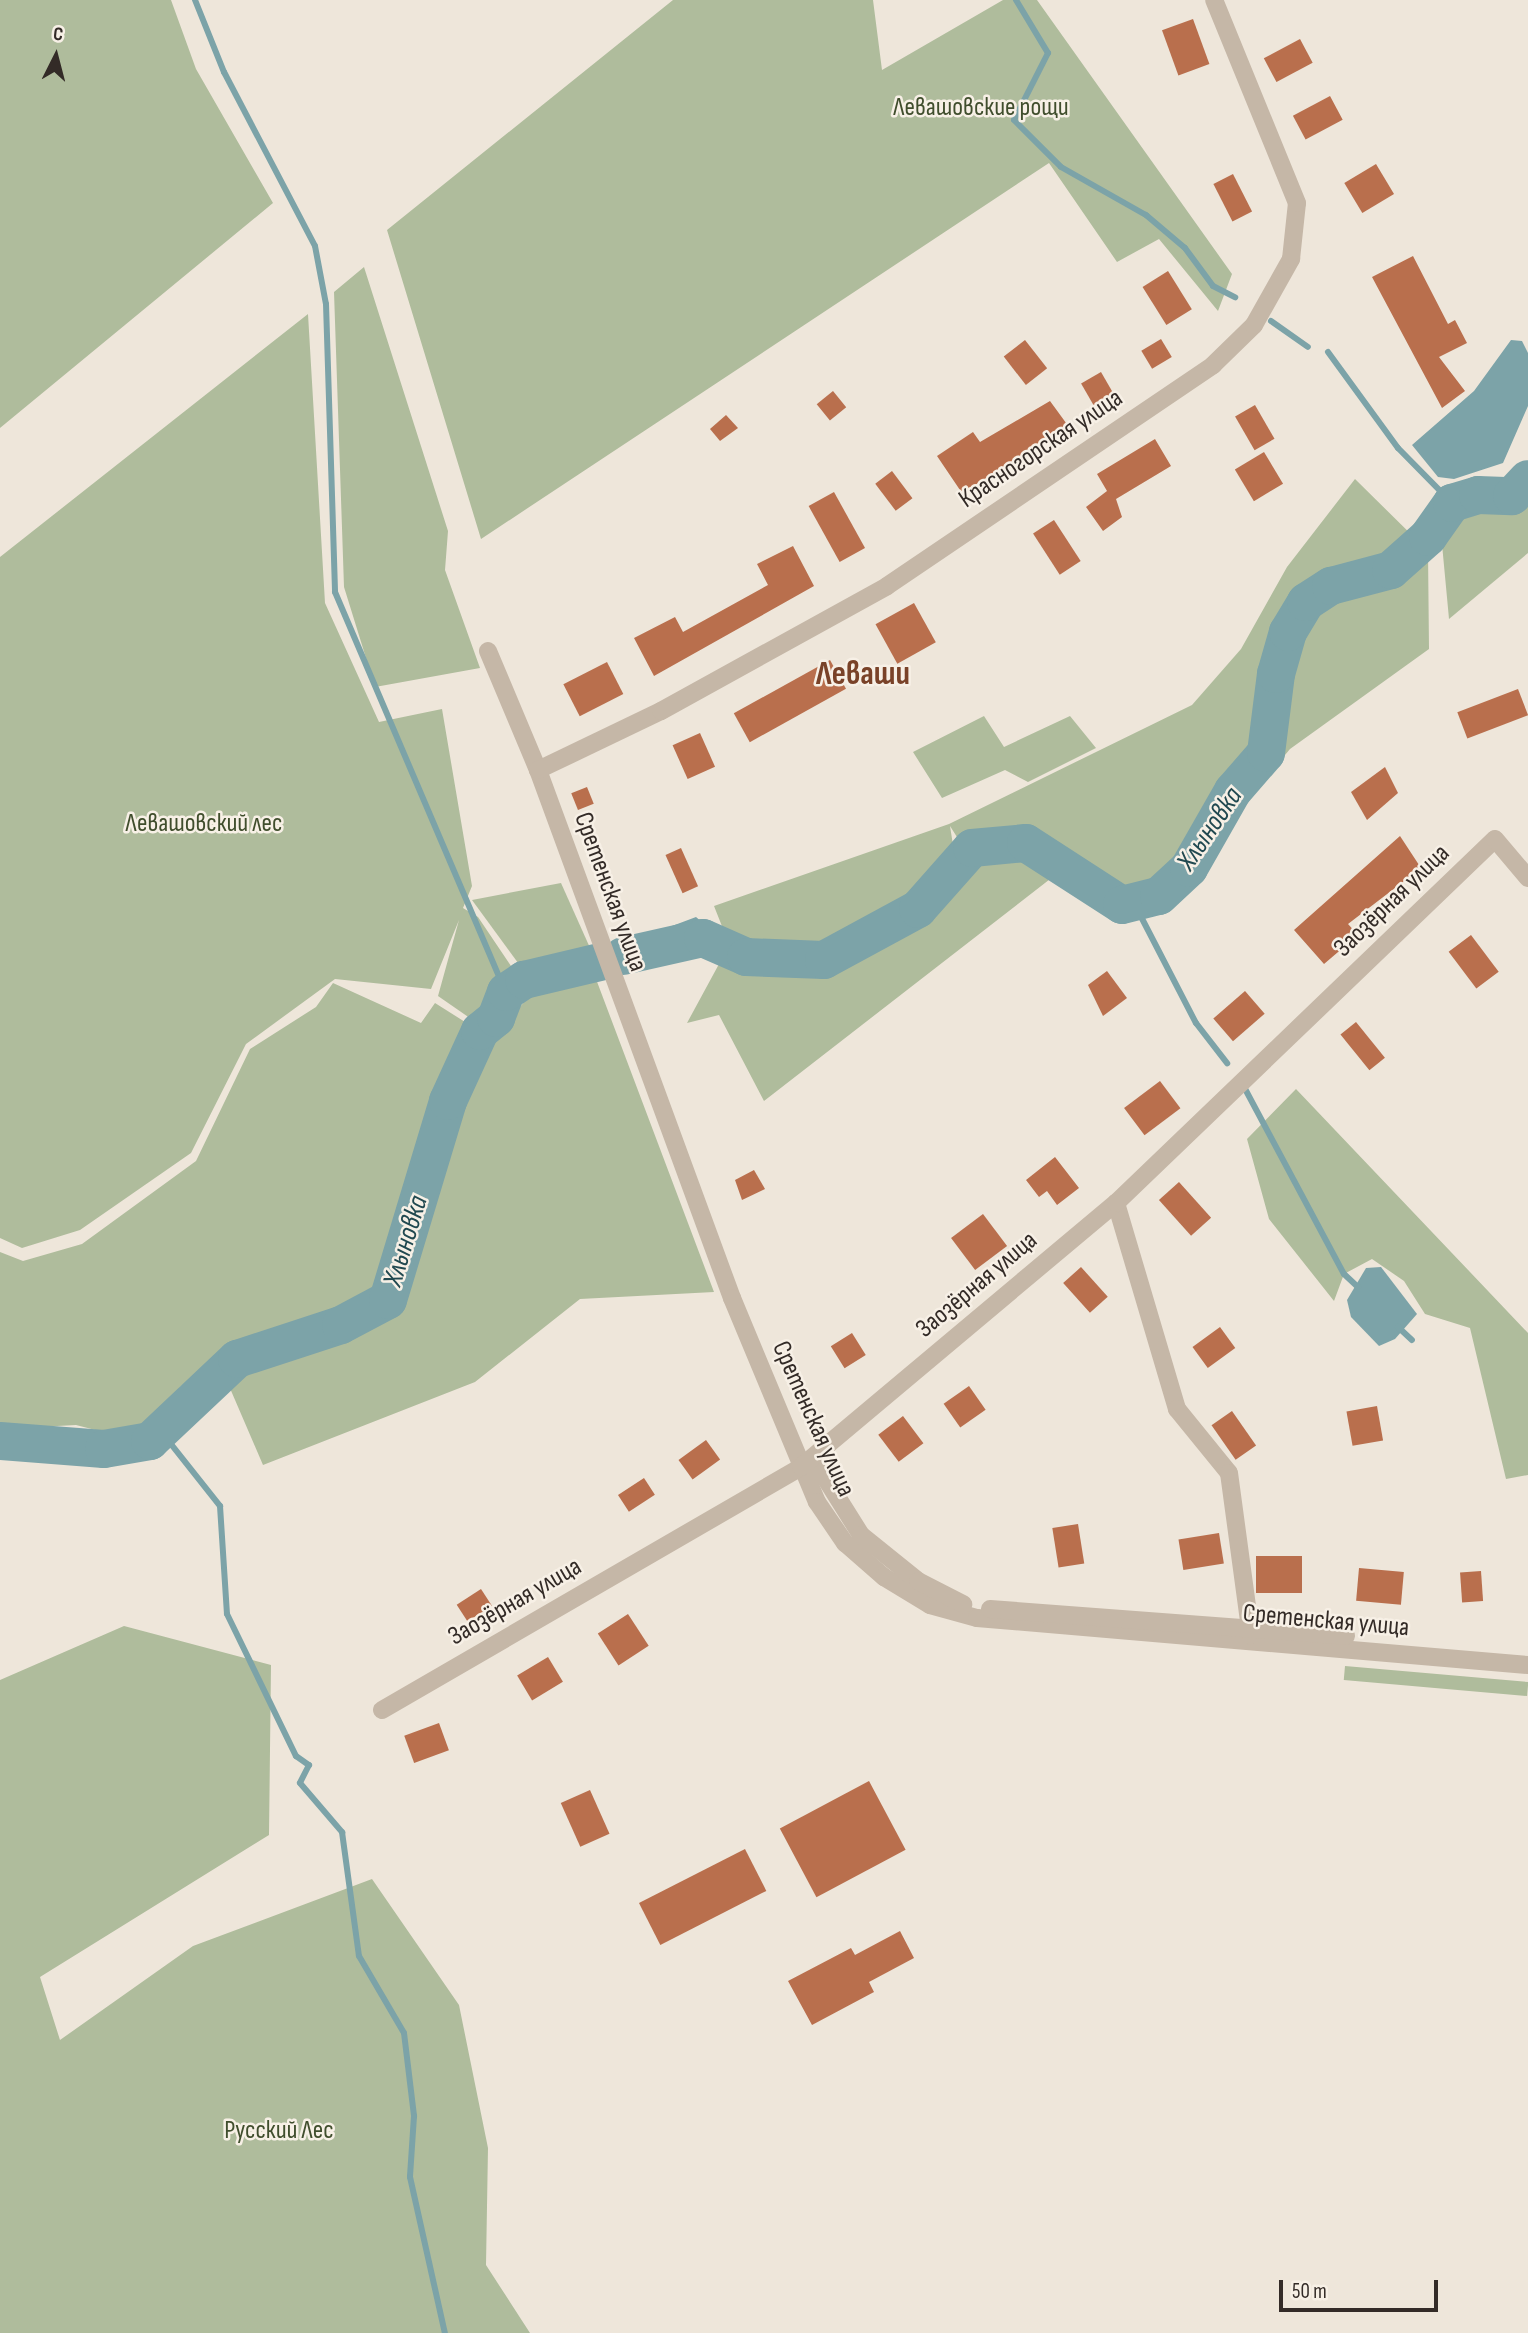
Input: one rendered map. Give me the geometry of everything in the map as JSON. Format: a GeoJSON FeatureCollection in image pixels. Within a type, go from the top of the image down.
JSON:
{"type":"FeatureCollection","features":[{"type":"Feature","properties":{"kind":"street","name":"Красногорская улица"},"geometry":{"type":"LineString","coordinates":[[538,770],[662,711],[887,586],[1213,365],[1254,326],[1291,259],[1297,203],[1214,0]]}},
{"type":"Feature","properties":{"kind":"street","name":"Сретенская улица"},"geometry":{"type":"LineString","coordinates":[[488,651],[538,770],[649,1083],[801,1467],[845,1543],[884,1577],[930,1605],[1031,1625],[1250,1633],[1528,1665]]}},
{"type":"Feature","properties":{"kind":"street","name":"Заозёрная улица"},"geometry":{"type":"LineString","coordinates":[[382,1710],[801,1467],[1116,1203],[1495,839],[1528,878]]}},
{"type":"Feature","properties":{"kind":"street"},"geometry":{"type":"LineString","coordinates":[[1116,1203],[1177,1409],[1229,1474],[1250,1633]]}},
{"type":"Feature","properties":{"kind":"street"},"geometry":{"type":"LineString","coordinates":[[819,1468],[861,1535],[949,1600],[975,1607],[1250,1633],[1528,1654]]}},
{"type":"Feature","properties":{"kind":"green space"},"geometry":{"type":"Polygon","coordinates":[[[0,0],[171,0],[196,69],[273,203],[0,428],[0,0]]]}},
{"type":"Feature","properties":{"kind":"green space","name":"Левашовские рощи"},"geometry":{"type":"Polygon","coordinates":[[[673,0],[873,0],[882,70],[1003,0],[1037,0],[1232,274],[1218,311],[1159,239],[1117,262],[1049,163],[481,539],[387,230],[673,0]]]}},
{"type":"Feature","properties":{"kind":"green space"},"geometry":{"type":"Polygon","coordinates":[[[364,267],[448,531],[445,570],[480,668],[375,687],[344,587],[334,292],[364,267]]]}},
{"type":"Feature","properties":{"kind":"green space","name":"Левашовский лес"},"geometry":{"type":"Polygon","coordinates":[[[308,314],[325,603],[379,722],[442,709],[472,886],[463,908],[478,917],[511,966],[506,992],[477,1023],[438,996],[459,920],[431,989],[335,979],[246,1044],[191,1153],[80,1230],[22,1248],[0,1238],[0,557],[308,314]]]}},
{"type":"Feature","properties":{"kind":"green space"},"geometry":{"type":"Polygon","coordinates":[[[1355,479],[1428,551],[1429,649],[1290,749],[1221,832],[1164,882],[1130,897],[1033,831],[962,845],[950,826],[953,845],[927,891],[900,917],[798,958],[729,944],[714,906],[949,824],[1192,705],[1241,649],[1287,567],[1355,479]]]}},
{"type":"Feature","properties":{"kind":"green space"},"geometry":{"type":"Polygon","coordinates":[[[1528,485],[1528,553],[1449,619],[1442,544],[1447,527],[1528,485]]]}},
{"type":"Feature","properties":{"kind":"green space"},"geometry":{"type":"Polygon","coordinates":[[[984,716],[1004,747],[1070,716],[1096,748],[1028,782],[1005,770],[942,798],[913,752],[984,716]]]}},
{"type":"Feature","properties":{"kind":"green space"},"geometry":{"type":"Polygon","coordinates":[[[1037,859],[1054,876],[764,1101],[719,1015],[687,1023],[719,964],[827,967],[924,914],[965,860],[1037,859]]]}},
{"type":"Feature","properties":{"kind":"green space"},"geometry":{"type":"Polygon","coordinates":[[[561,883],[595,959],[521,967],[472,900],[561,883]]]}},
{"type":"Feature","properties":{"kind":"green space"},"geometry":{"type":"Polygon","coordinates":[[[596,979],[714,1292],[580,1299],[475,1382],[263,1465],[226,1379],[395,1308],[473,1059],[535,990],[596,979]]]}},
{"type":"Feature","properties":{"kind":"green space"},"geometry":{"type":"Polygon","coordinates":[[[333,983],[421,1023],[435,1003],[473,1027],[420,1136],[423,1159],[403,1202],[404,1232],[380,1294],[345,1315],[218,1358],[180,1387],[166,1421],[119,1436],[76,1425],[0,1429],[0,1252],[23,1261],[82,1244],[196,1161],[250,1049],[316,1007],[333,983]]]}},
{"type":"Feature","properties":{"kind":"green space"},"geometry":{"type":"Polygon","coordinates":[[[1296,1089],[1528,1333],[1528,1475],[1506,1479],[1470,1328],[1425,1314],[1404,1281],[1372,1259],[1344,1274],[1334,1301],[1269,1219],[1247,1139],[1296,1089]]]}},
{"type":"Feature","properties":{"kind":"green space","name":"Русский Лес"},"geometry":{"type":"Polygon","coordinates":[[[124,1626],[271,1665],[269,1835],[40,1977],[60,2040],[193,1946],[372,1879],[459,2005],[488,2148],[486,2265],[530,2333],[0,2333],[0,1680],[124,1626]]]}},
{"type":"Feature","properties":{"kind":"green space"},"geometry":{"type":"Polygon","coordinates":[[[1345,1666],[1528,1682],[1527,1696],[1344,1680],[1345,1666]]]}},
{"type":"Feature","properties":{"kind":"water"},"geometry":{"type":"Polygon","coordinates":[[[1511,340],[1522,341],[1528,353],[1528,406],[1503,463],[1454,479],[1438,477],[1412,445],[1474,391],[1511,340]]]}},
{"type":"Feature","properties":{"kind":"water"},"geometry":{"type":"Polygon","coordinates":[[[696,917],[717,935],[715,945],[653,949],[644,932],[666,936],[672,926],[696,917]]]}},
{"type":"Feature","properties":{"kind":"water"},"geometry":{"type":"Polygon","coordinates":[[[1381,1267],[1417,1314],[1395,1339],[1379,1346],[1351,1317],[1347,1300],[1366,1268],[1381,1267]]]}},
{"type":"Feature","properties":{"kind":"building"},"geometry":{"type":"Polygon","coordinates":[[[1193,19],[1209,64],[1178,75],[1162,30],[1193,19]]]}},
{"type":"Feature","properties":{"kind":"building"},"geometry":{"type":"Polygon","coordinates":[[[1300,39],[1313,63],[1276,82],[1264,58],[1300,39]]]}},
{"type":"Feature","properties":{"kind":"building"},"geometry":{"type":"Polygon","coordinates":[[[1330,96],[1343,120],[1306,140],[1293,116],[1330,96]]]}},
{"type":"Feature","properties":{"kind":"building"},"geometry":{"type":"Polygon","coordinates":[[[1376,164],[1394,194],[1362,213],[1344,183],[1376,164]]]}},
{"type":"Feature","properties":{"kind":"building"},"geometry":{"type":"Polygon","coordinates":[[[1233,174],[1252,211],[1232,221],[1213,184],[1233,174]]]}},
{"type":"Feature","properties":{"kind":"building"},"geometry":{"type":"Polygon","coordinates":[[[1413,256],[1448,324],[1455,320],[1467,343],[1439,357],[1465,391],[1442,408],[1372,277],[1413,256]]]}},
{"type":"Feature","properties":{"kind":"building"},"geometry":{"type":"Polygon","coordinates":[[[1168,271],[1192,309],[1166,325],[1143,287],[1168,271]]]}},
{"type":"Feature","properties":{"kind":"building"},"geometry":{"type":"Polygon","coordinates":[[[1161,339],[1172,357],[1152,369],[1141,351],[1161,339]]]}},
{"type":"Feature","properties":{"kind":"building"},"geometry":{"type":"Polygon","coordinates":[[[1025,340],[1047,368],[1026,385],[1004,357],[1025,340]]]}},
{"type":"Feature","properties":{"kind":"building"},"geometry":{"type":"Polygon","coordinates":[[[1101,372],[1118,401],[1098,413],[1081,384],[1101,372]]]}},
{"type":"Feature","properties":{"kind":"building"},"geometry":{"type":"Polygon","coordinates":[[[833,391],[846,407],[830,421],[817,404],[833,391]]]}},
{"type":"Feature","properties":{"kind":"building"},"geometry":{"type":"Polygon","coordinates":[[[1050,401],[1069,427],[962,493],[937,456],[973,432],[980,442],[1050,401]]]}},
{"type":"Feature","properties":{"kind":"building"},"geometry":{"type":"Polygon","coordinates":[[[1255,405],[1274,439],[1255,450],[1235,416],[1255,405]]]}},
{"type":"Feature","properties":{"kind":"building"},"geometry":{"type":"Polygon","coordinates":[[[726,415],[738,428],[720,441],[710,429],[726,415]]]}},
{"type":"Feature","properties":{"kind":"building"},"geometry":{"type":"Polygon","coordinates":[[[1155,439],[1171,466],[1116,499],[1122,517],[1103,531],[1086,507],[1107,491],[1097,474],[1155,439]]]}},
{"type":"Feature","properties":{"kind":"building"},"geometry":{"type":"Polygon","coordinates":[[[1264,452],[1283,484],[1254,501],[1235,470],[1264,452]]]}},
{"type":"Feature","properties":{"kind":"building"},"geometry":{"type":"Polygon","coordinates":[[[892,471],[912,498],[896,511],[875,484],[892,471]]]}},
{"type":"Feature","properties":{"kind":"building"},"geometry":{"type":"Polygon","coordinates":[[[834,492],[865,548],[840,562],[809,506],[834,492]]]}},
{"type":"Feature","properties":{"kind":"building"},"geometry":{"type":"Polygon","coordinates":[[[1054,520],[1081,561],[1060,575],[1033,534],[1054,520]]]}},
{"type":"Feature","properties":{"kind":"building"},"geometry":{"type":"Polygon","coordinates":[[[793,546],[814,586],[654,676],[634,638],[675,617],[683,632],[768,585],[757,564],[793,546]]]}},
{"type":"Feature","properties":{"kind":"building"},"geometry":{"type":"Polygon","coordinates":[[[914,603],[936,642],[897,664],[876,624],[914,603]]]}},
{"type":"Feature","properties":{"kind":"building"},"geometry":{"type":"Polygon","coordinates":[[[830,660],[846,689],[750,742],[734,713],[830,660]]]}},
{"type":"Feature","properties":{"kind":"building"},"geometry":{"type":"Polygon","coordinates":[[[607,662],[623,694],[580,716],[563,684],[607,662]]]}},
{"type":"Feature","properties":{"kind":"building"},"geometry":{"type":"Polygon","coordinates":[[[1518,689],[1528,715],[1467,738],[1457,712],[1518,689]]]}},
{"type":"Feature","properties":{"kind":"building"},"geometry":{"type":"Polygon","coordinates":[[[700,733],[715,767],[688,779],[673,745],[700,733]]]}},
{"type":"Feature","properties":{"kind":"building"},"geometry":{"type":"Polygon","coordinates":[[[1385,767],[1398,793],[1367,820],[1351,792],[1385,767]]]}},
{"type":"Feature","properties":{"kind":"building"},"geometry":{"type":"Polygon","coordinates":[[[587,787],[594,804],[578,810],[571,793],[587,787]]]}},
{"type":"Feature","properties":{"kind":"building"},"geometry":{"type":"Polygon","coordinates":[[[1400,836],[1421,868],[1348,924],[1358,935],[1324,964],[1294,930],[1400,836]]]}},
{"type":"Feature","properties":{"kind":"building"},"geometry":{"type":"Polygon","coordinates":[[[681,848],[698,886],[683,893],[665,855],[681,848]]]}},
{"type":"Feature","properties":{"kind":"building"},"geometry":{"type":"Polygon","coordinates":[[[1471,935],[1499,972],[1476,989],[1449,952],[1471,935]]]}},
{"type":"Feature","properties":{"kind":"building"},"geometry":{"type":"Polygon","coordinates":[[[1107,971],[1127,998],[1103,1016],[1088,985],[1107,971]]]}},
{"type":"Feature","properties":{"kind":"building"},"geometry":{"type":"Polygon","coordinates":[[[1245,991],[1265,1014],[1233,1041],[1213,1019],[1245,991]]]}},
{"type":"Feature","properties":{"kind":"building"},"geometry":{"type":"Polygon","coordinates":[[[1356,1022],[1385,1058],[1369,1070],[1340,1035],[1356,1022]]]}},
{"type":"Feature","properties":{"kind":"building"},"geometry":{"type":"Polygon","coordinates":[[[1160,1081],[1180,1108],[1145,1135],[1124,1108],[1160,1081]]]}},
{"type":"Feature","properties":{"kind":"building"},"geometry":{"type":"Polygon","coordinates":[[[1055,1157],[1079,1188],[1057,1205],[1047,1191],[1039,1197],[1026,1180],[1055,1157]]]}},
{"type":"Feature","properties":{"kind":"building"},"geometry":{"type":"Polygon","coordinates":[[[754,1170],[765,1189],[742,1200],[735,1180],[754,1170]]]}},
{"type":"Feature","properties":{"kind":"building"},"geometry":{"type":"Polygon","coordinates":[[[1179,1182],[1211,1218],[1191,1236],[1159,1200],[1179,1182]]]}},
{"type":"Feature","properties":{"kind":"building"},"geometry":{"type":"Polygon","coordinates":[[[983,1214],[1007,1246],[975,1270],[951,1238],[983,1214]]]}},
{"type":"Feature","properties":{"kind":"building"},"geometry":{"type":"Polygon","coordinates":[[[1081,1267],[1108,1297],[1090,1313],[1063,1283],[1081,1267]]]}},
{"type":"Feature","properties":{"kind":"building"},"geometry":{"type":"Polygon","coordinates":[[[1220,1327],[1235,1348],[1208,1368],[1192,1347],[1220,1327]]]}},
{"type":"Feature","properties":{"kind":"building"},"geometry":{"type":"Polygon","coordinates":[[[852,1333],[866,1355],[845,1368],[831,1346],[852,1333]]]}},
{"type":"Feature","properties":{"kind":"building"},"geometry":{"type":"Polygon","coordinates":[[[969,1386],[986,1410],[960,1428],[944,1404],[969,1386]]]}},
{"type":"Feature","properties":{"kind":"building"},"geometry":{"type":"Polygon","coordinates":[[[1377,1406],[1383,1440],[1353,1446],[1346,1411],[1377,1406]]]}},
{"type":"Feature","properties":{"kind":"building"},"geometry":{"type":"Polygon","coordinates":[[[1232,1411],[1256,1445],[1236,1460],[1212,1425],[1232,1411]]]}},
{"type":"Feature","properties":{"kind":"building"},"geometry":{"type":"Polygon","coordinates":[[[903,1416],[923,1443],[899,1462],[878,1435],[903,1416]]]}},
{"type":"Feature","properties":{"kind":"building"},"geometry":{"type":"Polygon","coordinates":[[[706,1440],[720,1459],[693,1479],[678,1460],[706,1440]]]}},
{"type":"Feature","properties":{"kind":"building"},"geometry":{"type":"Polygon","coordinates":[[[644,1478],[655,1495],[629,1512],[618,1495],[644,1478]]]}},
{"type":"Feature","properties":{"kind":"building"},"geometry":{"type":"Polygon","coordinates":[[[1078,1524],[1084,1564],[1059,1568],[1052,1528],[1078,1524]]]}},
{"type":"Feature","properties":{"kind":"building"},"geometry":{"type":"Polygon","coordinates":[[[1219,1533],[1224,1564],[1183,1570],[1179,1539],[1219,1533]]]}},
{"type":"Feature","properties":{"kind":"building"},"geometry":{"type":"Polygon","coordinates":[[[1256,1556],[1302,1556],[1302,1593],[1256,1593],[1256,1556]]]}},
{"type":"Feature","properties":{"kind":"building"},"geometry":{"type":"Polygon","coordinates":[[[1359,1568],[1404,1572],[1401,1605],[1356,1601],[1359,1568]]]}},
{"type":"Feature","properties":{"kind":"building"},"geometry":{"type":"Polygon","coordinates":[[[1481,1571],[1483,1601],[1462,1602],[1460,1572],[1481,1571]]]}},
{"type":"Feature","properties":{"kind":"building"},"geometry":{"type":"Polygon","coordinates":[[[481,1589],[492,1606],[468,1622],[457,1605],[481,1589]]]}},
{"type":"Feature","properties":{"kind":"building"},"geometry":{"type":"Polygon","coordinates":[[[628,1614],[649,1646],[619,1665],[598,1634],[628,1614]]]}},
{"type":"Feature","properties":{"kind":"building"},"geometry":{"type":"Polygon","coordinates":[[[548,1657],[563,1682],[532,1700],[517,1676],[548,1657]]]}},
{"type":"Feature","properties":{"kind":"building"},"geometry":{"type":"Polygon","coordinates":[[[439,1723],[449,1750],[414,1763],[404,1736],[439,1723]]]}},
{"type":"Feature","properties":{"kind":"building"},"geometry":{"type":"Polygon","coordinates":[[[869,1781],[906,1850],[816,1897],[780,1828],[869,1781]]]}},
{"type":"Feature","properties":{"kind":"building"},"geometry":{"type":"Polygon","coordinates":[[[590,1790],[610,1834],[580,1847],[561,1803],[590,1790]]]}},
{"type":"Feature","properties":{"kind":"building"},"geometry":{"type":"Polygon","coordinates":[[[745,1849],[766,1891],[660,1945],[639,1903],[745,1849]]]}},
{"type":"Feature","properties":{"kind":"building"},"geometry":{"type":"Polygon","coordinates":[[[900,1931],[914,1958],[869,1982],[874,1992],[812,2025],[788,1981],[851,1948],[855,1955],[900,1931]]]}},
{"type":"Feature","properties":{"kind":"waterway"},"geometry":{"type":"LineString","coordinates":[[195,0],[224,72],[315,246],[326,304],[335,592],[506,992]]}},
{"type":"Feature","properties":{"kind":"waterway"},"geometry":{"type":"LineString","coordinates":[[1016,0],[1048,53],[1014,120],[1061,167],[1146,215],[1185,248],[1213,286],[1235,297]]}},
{"type":"Feature","properties":{"kind":"waterway"},"geometry":{"type":"LineString","coordinates":[[1271,321],[1308,347]]}},
{"type":"Feature","properties":{"kind":"waterway"},"geometry":{"type":"LineString","coordinates":[[1328,352],[1398,448],[1452,503]]}},
{"type":"Feature","properties":{"kind":"waterway","name":"Хлыновка"},"geometry":{"type":"LineString","coordinates":[[623,956],[703,938],[746,957],[824,960],[918,909],[972,848],[1026,843],[1122,905],[1159,896],[1189,868],[1233,791],[1266,753],[1276,674],[1288,632],[1306,602],[1331,586],[1391,570],[1428,537],[1452,503],[1478,495],[1512,496],[1528,479]]}},
{"type":"Feature","properties":{"kind":"waterway"},"geometry":{"type":"LineString","coordinates":[[1135,905],[1196,1023],[1227,1063]]}},
{"type":"Feature","properties":{"kind":"waterway","name":"Хлыновка"},"geometry":{"type":"LineString","coordinates":[[0,1441],[104,1449],[150,1441],[237,1359],[341,1325],[388,1300],[448,1101],[480,1031],[496,1018],[506,992],[524,980],[600,962]]}},
{"type":"Feature","properties":{"kind":"waterway"},"geometry":{"type":"LineString","coordinates":[[1243,1085],[1344,1274],[1358,1287]]}},
{"type":"Feature","properties":{"kind":"waterway"},"geometry":{"type":"LineString","coordinates":[[1398,1327],[1412,1340]]}},
{"type":"Feature","properties":{"kind":"waterway"},"geometry":{"type":"LineString","coordinates":[[163,1434],[220,1506],[227,1614],[296,1756],[309,1765],[300,1783],[342,1832],[359,1956],[404,2033],[414,2116],[410,2177],[445,2333]]}},
{"type":"Feature","properties":{"kind":"district","name":"Леваши"},"geometry":{"type":"Point","coordinates":[863,675]}}]}
